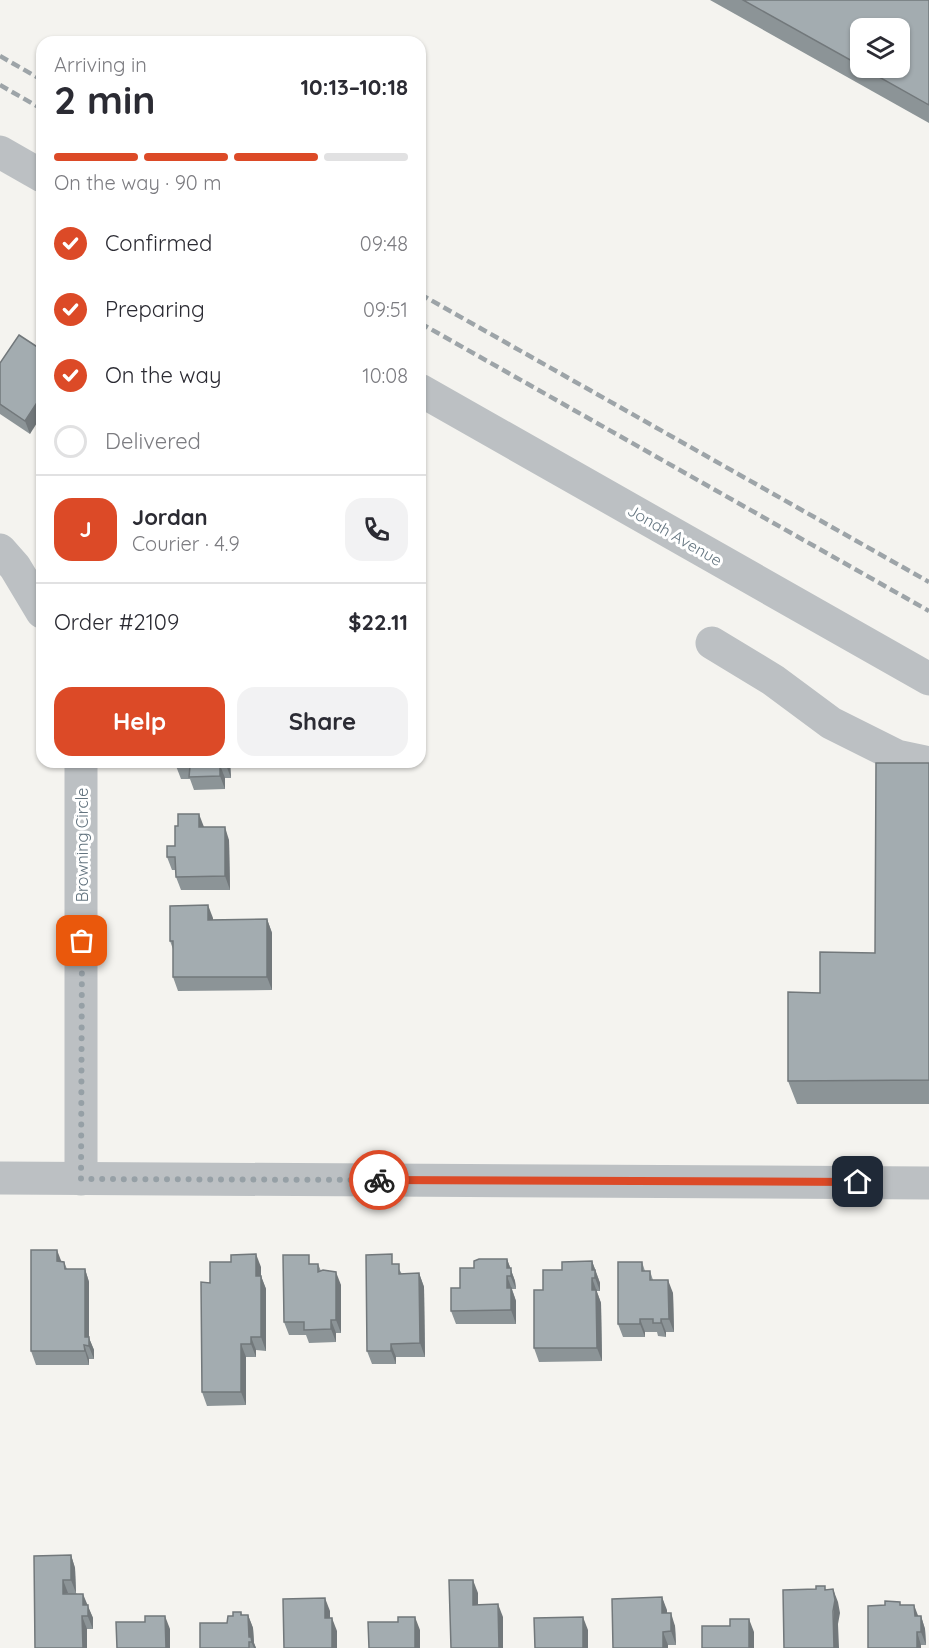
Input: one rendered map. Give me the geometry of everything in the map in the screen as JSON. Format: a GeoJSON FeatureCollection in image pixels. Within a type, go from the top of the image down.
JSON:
{"type":"FeatureCollection","features":[{"type":"Feature","properties":{"kind":"street"},"geometry":{"type":"LineString","coordinates":[[0,152],[36,173]]}},
{"type":"Feature","properties":{"kind":"street","name":"Jonah Avenue"},"geometry":{"type":"LineString","coordinates":[[426,393],[929,679]]}},
{"type":"Feature","properties":{"kind":"street"},"geometry":{"type":"LineString","coordinates":[[0,550],[15,567],[36,602]]}},
{"type":"Feature","properties":{"kind":"street"},"geometry":{"type":"LineString","coordinates":[[711,644],[773,680],[831,723],[897,756],[929,763]]}},
{"type":"Feature","properties":{"kind":"street","name":"Browning Circle"},"geometry":{"type":"LineString","coordinates":[[81,768],[81,1179]]}},
{"type":"Feature","properties":{"kind":"street"},"geometry":{"type":"LineString","coordinates":[[0,1178],[929,1182]]}},
{"type":"Feature","properties":{"kind":"building"},"geometry":{"type":"Polygon","coordinates":[[[743,0],[929,0],[929,105],[881,78],[910,78],[910,18],[850,18],[850,60],[743,0]]]}},
{"type":"Feature","properties":{"kind":"building"},"geometry":{"type":"Polygon","coordinates":[[[19,335],[36,346],[36,404],[25,421],[0,404],[0,363],[19,335]]]}},
{"type":"Feature","properties":{"kind":"building"},"geometry":{"type":"Polygon","coordinates":[[[876,763],[929,763],[929,1080],[788,1081],[788,992],[820,993],[820,952],[875,953],[876,763]]]}},
{"type":"Feature","properties":{"kind":"building"},"geometry":{"type":"Polygon","coordinates":[[[190,768],[220,768],[220,776],[189,777],[190,768]]]}},
{"type":"Feature","properties":{"kind":"building"},"geometry":{"type":"Polygon","coordinates":[[[178,814],[199,814],[199,827],[225,827],[225,876],[176,877],[175,857],[167,857],[167,846],[175,846],[175,826],[178,826],[178,814]]]}},
{"type":"Feature","properties":{"kind":"building"},"geometry":{"type":"Polygon","coordinates":[[[208,905],[208,920],[267,919],[267,977],[173,977],[170,906],[208,905]]]}},
{"type":"Feature","properties":{"kind":"building"},"geometry":{"type":"Polygon","coordinates":[[[31,1250],[57,1250],[57,1261],[64,1262],[65,1269],[85,1269],[85,1337],[89,1337],[89,1346],[84,1345],[85,1351],[31,1351],[31,1250]]]}},
{"type":"Feature","properties":{"kind":"building"},"geometry":{"type":"Polygon","coordinates":[[[256,1254],[256,1276],[261,1276],[261,1337],[251,1337],[251,1344],[241,1344],[241,1392],[202,1392],[201,1282],[210,1283],[210,1262],[231,1262],[231,1255],[256,1254]]]}},
{"type":"Feature","properties":{"kind":"building"},"geometry":{"type":"Polygon","coordinates":[[[392,1254],[392,1264],[399,1264],[399,1274],[419,1273],[420,1343],[391,1344],[391,1351],[367,1351],[366,1255],[392,1254]]]}},
{"type":"Feature","properties":{"kind":"building"},"geometry":{"type":"Polygon","coordinates":[[[283,1255],[309,1255],[309,1264],[318,1264],[318,1272],[323,1270],[336,1272],[336,1320],[331,1320],[331,1329],[304,1330],[304,1322],[284,1322],[283,1255]]]}},
{"type":"Feature","properties":{"kind":"building"},"geometry":{"type":"Polygon","coordinates":[[[507,1259],[507,1268],[511,1268],[511,1276],[507,1276],[507,1288],[511,1288],[511,1310],[451,1311],[451,1288],[460,1288],[460,1268],[474,1268],[474,1261],[507,1259]]]}},
{"type":"Feature","properties":{"kind":"building"},"geometry":{"type":"Polygon","coordinates":[[[592,1261],[592,1270],[595,1270],[592,1290],[596,1290],[597,1348],[534,1348],[534,1290],[543,1290],[543,1270],[562,1270],[562,1262],[592,1261]]]}},
{"type":"Feature","properties":{"kind":"building"},"geometry":{"type":"Polygon","coordinates":[[[618,1262],[642,1262],[642,1271],[650,1271],[650,1280],[668,1280],[669,1319],[661,1319],[661,1323],[653,1323],[653,1319],[640,1319],[640,1324],[618,1324],[618,1262]]]}},
{"type":"Feature","properties":{"kind":"building"},"geometry":{"type":"Polygon","coordinates":[[[71,1555],[71,1580],[63,1580],[63,1594],[83,1594],[83,1605],[88,1605],[88,1616],[82,1616],[83,1648],[35,1648],[34,1556],[71,1555]]]}},
{"type":"Feature","properties":{"kind":"building"},"geometry":{"type":"Polygon","coordinates":[[[449,1580],[473,1580],[473,1605],[498,1604],[499,1648],[451,1648],[449,1580]]]}},
{"type":"Feature","properties":{"kind":"building"},"geometry":{"type":"Polygon","coordinates":[[[816,1586],[825,1586],[825,1590],[833,1589],[835,1600],[834,1648],[784,1648],[783,1590],[816,1589],[816,1586]]]}},
{"type":"Feature","properties":{"kind":"building"},"geometry":{"type":"Polygon","coordinates":[[[662,1597],[662,1613],[671,1613],[671,1631],[663,1632],[663,1648],[613,1648],[612,1599],[662,1597]]]}},
{"type":"Feature","properties":{"kind":"building"},"geometry":{"type":"Polygon","coordinates":[[[325,1598],[325,1618],[332,1618],[332,1648],[284,1648],[283,1599],[325,1598]]]}},
{"type":"Feature","properties":{"kind":"building"},"geometry":{"type":"Polygon","coordinates":[[[885,1601],[900,1602],[900,1605],[914,1605],[915,1616],[921,1616],[921,1632],[917,1632],[917,1648],[868,1648],[868,1606],[885,1605],[885,1601]]]}},
{"type":"Feature","properties":{"kind":"building"},"geometry":{"type":"Polygon","coordinates":[[[233,1612],[248,1615],[249,1637],[252,1642],[249,1642],[249,1648],[200,1648],[200,1623],[227,1623],[228,1616],[233,1616],[233,1612]]]}},
{"type":"Feature","properties":{"kind":"building"},"geometry":{"type":"Polygon","coordinates":[[[145,1616],[165,1616],[166,1648],[117,1648],[116,1622],[145,1622],[145,1616]]]}},
{"type":"Feature","properties":{"kind":"building"},"geometry":{"type":"Polygon","coordinates":[[[398,1617],[415,1617],[415,1648],[369,1648],[368,1622],[398,1622],[398,1617]]]}},
{"type":"Feature","properties":{"kind":"building"},"geometry":{"type":"Polygon","coordinates":[[[583,1617],[583,1648],[535,1648],[534,1618],[583,1617]]]}},
{"type":"Feature","properties":{"kind":"building"},"geometry":{"type":"Polygon","coordinates":[[[730,1619],[749,1619],[749,1648],[702,1648],[702,1626],[730,1626],[730,1619]]]}},
{"type":"Feature","properties":{"kind":"railway"},"geometry":{"type":"LineString","coordinates":[[0,56],[36,77]]}},
{"type":"Feature","properties":{"kind":"railway"},"geometry":{"type":"LineString","coordinates":[[0,85],[36,106]]}},
{"type":"Feature","properties":{"kind":"railway"},"geometry":{"type":"LineString","coordinates":[[426,297],[929,582]]}},
{"type":"Feature","properties":{"kind":"railway"},"geometry":{"type":"LineString","coordinates":[[426,326],[929,611]]}},
{"type":"Feature","properties":{"kind":"way so far"},"geometry":{"type":"LineString","coordinates":[[82,941],[81,1179],[379,1180]]}},
{"type":"Feature","properties":{"kind":"route"},"geometry":{"type":"LineString","coordinates":[[379,1180],[858,1182]]}}]}
